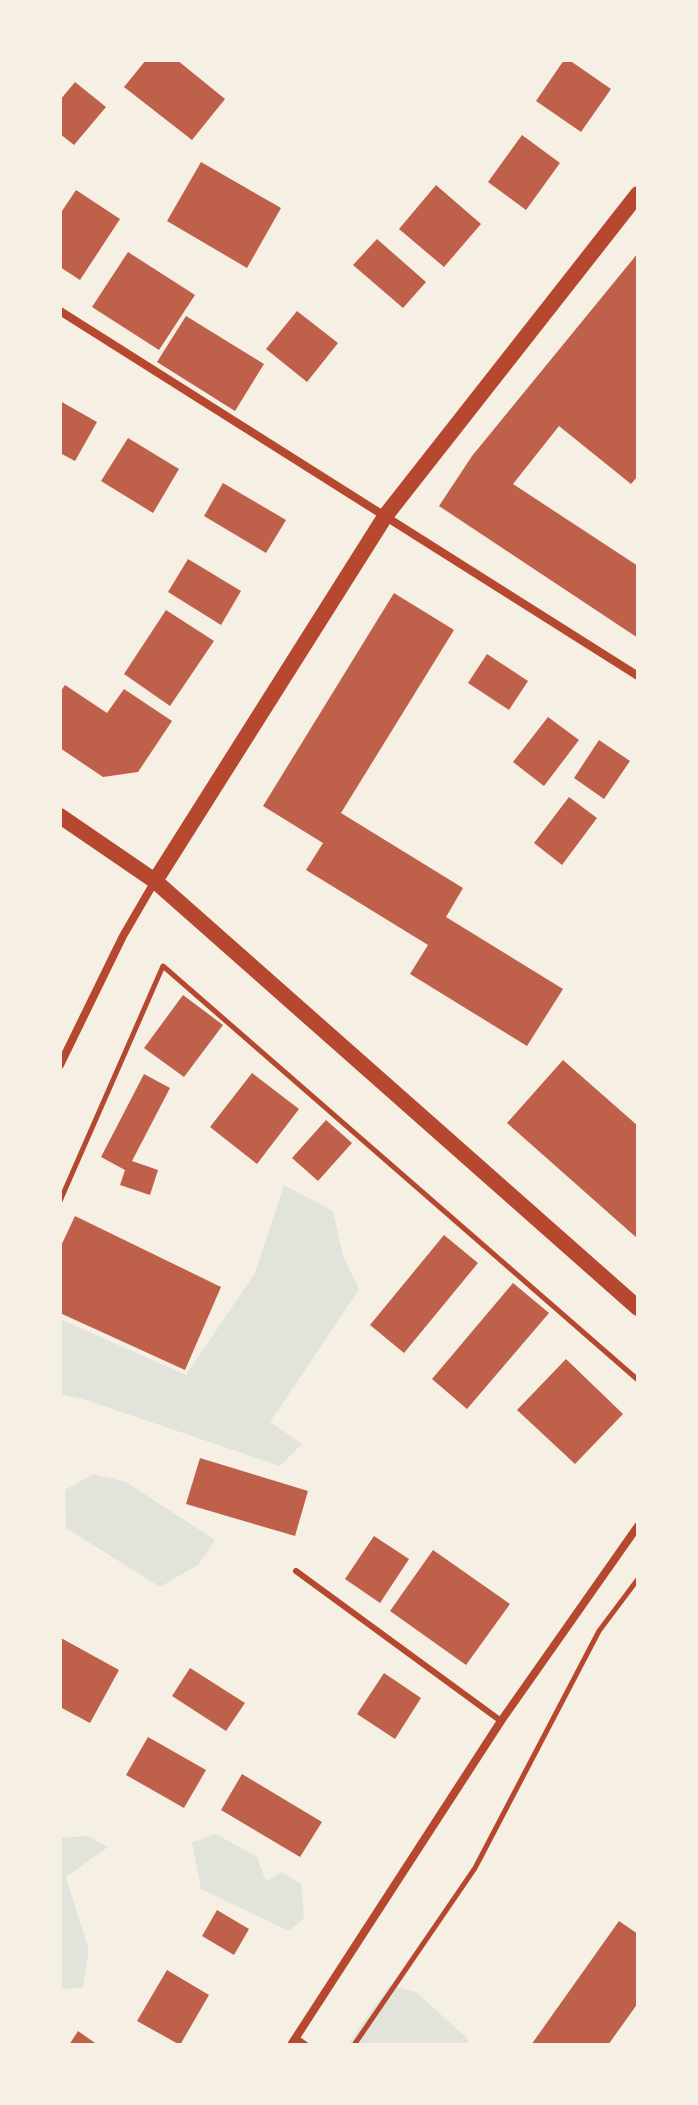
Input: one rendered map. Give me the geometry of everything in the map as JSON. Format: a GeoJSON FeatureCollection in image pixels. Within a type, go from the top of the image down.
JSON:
{"type":"FeatureCollection","features":[{"type":"Feature","properties":{"kind":"main road"},"geometry":{"type":"LineString","coordinates":[[155,881],[386,515],[638,194]]}},
{"type":"Feature","properties":{"kind":"main road"},"geometry":{"type":"LineString","coordinates":[[60,816],[155,881],[638,1308]]}},
{"type":"Feature","properties":{"kind":"street"},"geometry":{"type":"LineString","coordinates":[[60,311],[638,676]]}},
{"type":"Feature","properties":{"kind":"street"},"geometry":{"type":"LineString","coordinates":[[60,1065],[123,936],[155,881]]}},
{"type":"Feature","properties":{"kind":"street"},"geometry":{"type":"LineString","coordinates":[[293,2041],[501,1721],[638,1526]]}},
{"type":"Feature","properties":{"kind":"lane"},"geometry":{"type":"LineString","coordinates":[[296,1571],[501,1721]]}},
{"type":"Feature","properties":{"kind":"lane"},"geometry":{"type":"LineString","coordinates":[[293,2041],[306,2045]]}},
{"type":"Feature","properties":{"kind":"path"},"geometry":{"type":"LineString","coordinates":[[60,1201],[163,966],[638,1380]]}},
{"type":"Feature","properties":{"kind":"path"},"geometry":{"type":"LineString","coordinates":[[354,2045],[475,1868],[599,1631],[638,1579]]}},
{"type":"Feature","properties":{"kind":"shaded area"},"geometry":{"type":"Polygon","coordinates":[[[284,1185],[333,1211],[343,1256],[359,1289],[270,1422],[302,1444],[280,1466],[60,1394],[60,1319],[186,1375],[255,1273],[284,1185]]]}},
{"type":"Feature","properties":{"kind":"shaded area"},"geometry":{"type":"Polygon","coordinates":[[[93,1474],[126,1482],[215,1540],[199,1564],[160,1587],[66,1528],[65,1490],[93,1474]]]}},
{"type":"Feature","properties":{"kind":"shaded area"},"geometry":{"type":"Polygon","coordinates":[[[216,1834],[257,1857],[266,1881],[282,1872],[301,1884],[304,1918],[289,1931],[201,1889],[192,1842],[216,1834]]]}},
{"type":"Feature","properties":{"kind":"shaded area"},"geometry":{"type":"Polygon","coordinates":[[[88,1836],[108,1847],[66,1877],[89,1951],[83,1988],[60,1989],[60,1838],[88,1836]]]}},
{"type":"Feature","properties":{"kind":"shaded area"},"geometry":{"type":"Polygon","coordinates":[[[390,1985],[416,1992],[468,2039],[468,2045],[347,2045],[390,1985]]]}},
{"type":"Feature","properties":{"kind":"building"},"geometry":{"type":"Polygon","coordinates":[[[146,60],[177,60],[225,99],[192,140],[124,87],[146,60]]]}},
{"type":"Feature","properties":{"kind":"building"},"geometry":{"type":"Polygon","coordinates":[[[564,60],[569,60],[611,89],[581,132],[536,101],[564,60]]]}},
{"type":"Feature","properties":{"kind":"building"},"geometry":{"type":"Polygon","coordinates":[[[75,82],[106,107],[74,145],[60,134],[60,100],[75,82]]]}},
{"type":"Feature","properties":{"kind":"building"},"geometry":{"type":"Polygon","coordinates":[[[522,135],[560,163],[526,210],[488,182],[522,135]]]}},
{"type":"Feature","properties":{"kind":"building"},"geometry":{"type":"Polygon","coordinates":[[[201,162],[281,208],[247,268],[167,221],[201,162]]]}},
{"type":"Feature","properties":{"kind":"building"},"geometry":{"type":"Polygon","coordinates":[[[436,185],[481,224],[444,267],[399,229],[436,185]]]}},
{"type":"Feature","properties":{"kind":"building"},"geometry":{"type":"Polygon","coordinates":[[[76,190],[120,219],[80,280],[60,267],[60,214],[76,190]]]}},
{"type":"Feature","properties":{"kind":"building"},"geometry":{"type":"Polygon","coordinates":[[[377,239],[426,282],[403,308],[353,265],[377,239]]]}},
{"type":"Feature","properties":{"kind":"building"},"geometry":{"type":"Polygon","coordinates":[[[128,252],[195,295],[159,350],[92,307],[128,252]]]}},
{"type":"Feature","properties":{"kind":"building"},"geometry":{"type":"Polygon","coordinates":[[[638,253],[638,476],[631,484],[559,426],[513,484],[638,566],[638,638],[439,506],[472,456],[638,253]]]}},
{"type":"Feature","properties":{"kind":"building"},"geometry":{"type":"Polygon","coordinates":[[[297,311],[338,343],[307,382],[266,349],[297,311]]]}},
{"type":"Feature","properties":{"kind":"building"},"geometry":{"type":"Polygon","coordinates":[[[186,316],[264,364],[235,411],[157,362],[186,316]]]}},
{"type":"Feature","properties":{"kind":"building"},"geometry":{"type":"Polygon","coordinates":[[[60,401],[97,422],[75,461],[60,453],[60,401]]]}},
{"type":"Feature","properties":{"kind":"building"},"geometry":{"type":"Polygon","coordinates":[[[128,438],[179,469],[153,513],[101,481],[128,438]]]}},
{"type":"Feature","properties":{"kind":"building"},"geometry":{"type":"Polygon","coordinates":[[[223,483],[286,520],[266,553],[204,516],[223,483]]]}},
{"type":"Feature","properties":{"kind":"building"},"geometry":{"type":"Polygon","coordinates":[[[188,559],[241,591],[221,625],[168,592],[188,559]]]}},
{"type":"Feature","properties":{"kind":"building"},"geometry":{"type":"Polygon","coordinates":[[[394,593],[454,630],[341,813],[463,888],[446,917],[563,989],[527,1046],[410,974],[428,945],[306,870],[323,843],[263,806],[394,593]]]}},
{"type":"Feature","properties":{"kind":"building"},"geometry":{"type":"Polygon","coordinates":[[[166,610],[214,641],[170,706],[124,674],[166,610]]]}},
{"type":"Feature","properties":{"kind":"building"},"geometry":{"type":"Polygon","coordinates":[[[487,654],[528,681],[509,710],[468,683],[487,654]]]}},
{"type":"Feature","properties":{"kind":"building"},"geometry":{"type":"Polygon","coordinates":[[[65,685],[107,713],[124,689],[172,721],[138,772],[103,777],[60,748],[60,692],[65,685]]]}},
{"type":"Feature","properties":{"kind":"building"},"geometry":{"type":"Polygon","coordinates":[[[548,717],[579,740],[544,786],[513,762],[548,717]]]}},
{"type":"Feature","properties":{"kind":"building"},"geometry":{"type":"Polygon","coordinates":[[[599,740],[630,761],[604,799],[574,778],[599,740]]]}},
{"type":"Feature","properties":{"kind":"building"},"geometry":{"type":"Polygon","coordinates":[[[569,797],[597,818],[562,865],[534,843],[569,797]]]}},
{"type":"Feature","properties":{"kind":"building"},"geometry":{"type":"Polygon","coordinates":[[[183,995],[223,1025],[184,1077],[144,1048],[183,995]]]}},
{"type":"Feature","properties":{"kind":"building"},"geometry":{"type":"Polygon","coordinates":[[[563,1060],[638,1126],[638,1239],[507,1123],[563,1060]]]}},
{"type":"Feature","properties":{"kind":"building"},"geometry":{"type":"Polygon","coordinates":[[[252,1073],[299,1109],[257,1164],[210,1127],[252,1073]]]}},
{"type":"Feature","properties":{"kind":"building"},"geometry":{"type":"Polygon","coordinates":[[[144,1074],[170,1088],[132,1161],[158,1170],[150,1195],[120,1185],[125,1170],[101,1157],[144,1074]]]}},
{"type":"Feature","properties":{"kind":"building"},"geometry":{"type":"Polygon","coordinates":[[[326,1120],[352,1143],[318,1181],[292,1158],[326,1120]]]}},
{"type":"Feature","properties":{"kind":"building"},"geometry":{"type":"Polygon","coordinates":[[[75,1216],[221,1287],[185,1370],[60,1313],[60,1248],[75,1216]]]}},
{"type":"Feature","properties":{"kind":"building"},"geometry":{"type":"Polygon","coordinates":[[[444,1235],[478,1263],[404,1353],[370,1325],[444,1235]]]}},
{"type":"Feature","properties":{"kind":"building"},"geometry":{"type":"Polygon","coordinates":[[[513,1283],[549,1313],[467,1409],[432,1379],[513,1283]]]}},
{"type":"Feature","properties":{"kind":"building"},"geometry":{"type":"Polygon","coordinates":[[[566,1359],[623,1414],[575,1464],[517,1410],[566,1359]]]}},
{"type":"Feature","properties":{"kind":"building"},"geometry":{"type":"Polygon","coordinates":[[[200,1458],[308,1491],[295,1536],[186,1504],[200,1458]]]}},
{"type":"Feature","properties":{"kind":"building"},"geometry":{"type":"Polygon","coordinates":[[[374,1536],[409,1559],[380,1603],[345,1579],[374,1536]]]}},
{"type":"Feature","properties":{"kind":"building"},"geometry":{"type":"Polygon","coordinates":[[[433,1550],[510,1604],[466,1665],[390,1611],[433,1550]]]}},
{"type":"Feature","properties":{"kind":"building"},"geometry":{"type":"Polygon","coordinates":[[[61,1638],[119,1670],[90,1723],[60,1707],[61,1638]]]}},
{"type":"Feature","properties":{"kind":"building"},"geometry":{"type":"Polygon","coordinates":[[[190,1668],[245,1703],[226,1731],[172,1696],[190,1668]]]}},
{"type":"Feature","properties":{"kind":"building"},"geometry":{"type":"Polygon","coordinates":[[[384,1673],[421,1698],[395,1739],[357,1714],[384,1673]]]}},
{"type":"Feature","properties":{"kind":"building"},"geometry":{"type":"Polygon","coordinates":[[[148,1737],[206,1770],[184,1808],[126,1775],[148,1737]]]}},
{"type":"Feature","properties":{"kind":"building"},"geometry":{"type":"Polygon","coordinates":[[[242,1774],[322,1822],[300,1857],[221,1810],[242,1774]]]}},
{"type":"Feature","properties":{"kind":"building"},"geometry":{"type":"Polygon","coordinates":[[[217,1910],[249,1929],[234,1955],[202,1936],[217,1910]]]}},
{"type":"Feature","properties":{"kind":"building"},"geometry":{"type":"Polygon","coordinates":[[[619,1921],[638,1934],[638,2003],[608,2045],[531,2045],[619,1921]]]}},
{"type":"Feature","properties":{"kind":"building"},"geometry":{"type":"Polygon","coordinates":[[[167,1970],[209,1995],[180,2045],[137,2021],[167,1970]]]}},
{"type":"Feature","properties":{"kind":"building"},"geometry":{"type":"Polygon","coordinates":[[[78,2031],[98,2045],[69,2045],[78,2031]]]}}]}
